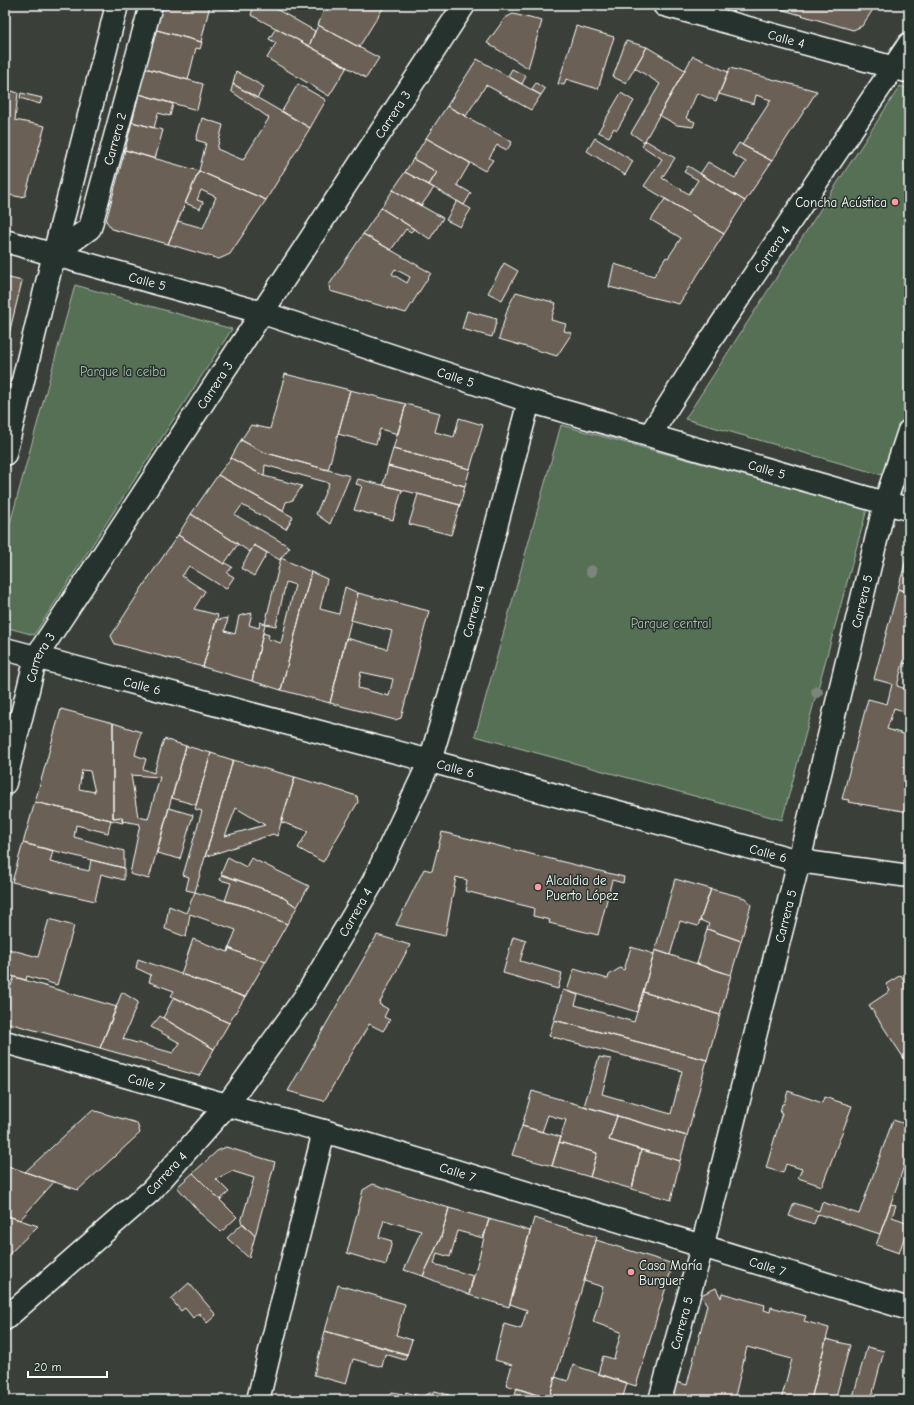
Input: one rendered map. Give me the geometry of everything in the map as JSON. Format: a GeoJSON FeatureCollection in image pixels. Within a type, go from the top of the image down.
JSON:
{"type":"FeatureCollection","features":[{"type":"Feature","properties":{"kind":"street"},"geometry":{"type":"LineString","coordinates":[[5,454],[117,5]]}},
{"type":"Feature","properties":{"kind":"street","name":"Carrera 2"},"geometry":{"type":"LineString","coordinates":[[54,254],[90,228],[151,5]]}},
{"type":"Feature","properties":{"kind":"street","name":"Carrera 3"},"geometry":{"type":"LineString","coordinates":[[5,783],[36,657],[464,5]]}},
{"type":"Feature","properties":{"kind":"street","name":"Calle 4"},"geometry":{"type":"LineString","coordinates":[[664,5],[901,70]]}},
{"type":"Feature","properties":{"kind":"street","name":"Carrera 4"},"geometry":{"type":"LineString","coordinates":[[650,436],[704,350],[901,70],[909,44]]}},
{"type":"Feature","properties":{"kind":"street","name":"Calle 5"},"geometry":{"type":"LineString","coordinates":[[5,241],[263,313],[529,401],[909,509]]}},
{"type":"Feature","properties":{"kind":"street","name":"Carrera 4"},"geometry":{"type":"LineString","coordinates":[[5,1319],[151,1191],[227,1105],[305,997],[373,882],[430,761],[471,622],[529,401]]}},
{"type":"Feature","properties":{"kind":"street","name":"Carrera 5"},"geometry":{"type":"LineString","coordinates":[[660,1400],[702,1247],[799,861],[885,503],[909,431]]}},
{"type":"Feature","properties":{"kind":"street","name":"Calle 6"},"geometry":{"type":"LineString","coordinates":[[5,649],[430,761],[799,861],[909,876]]}},
{"type":"Feature","properties":{"kind":"street","name":"Calle 7"},"geometry":{"type":"LineString","coordinates":[[5,1042],[324,1131],[909,1309]]}},
{"type":"Feature","properties":{"kind":"street"},"geometry":{"type":"LineString","coordinates":[[258,1400],[324,1131]]}},
{"type":"Feature","properties":{"kind":"green space"},"geometry":{"type":"Polygon","coordinates":[[[900,86],[909,89],[909,405],[889,477],[685,419],[900,86]]]}},
{"type":"Feature","properties":{"kind":"green space","name":"Parque la ceiba"},"geometry":{"type":"Polygon","coordinates":[[[75,285],[232,329],[34,635],[5,627],[5,542],[75,285]]]}},
{"type":"Feature","properties":{"kind":"green space","name":"Parque central"},"geometry":{"type":"Polygon","coordinates":[[[561,425],[867,509],[782,820],[475,736],[561,425]]]}},
{"type":"Feature","properties":{"kind":"building"},"geometry":{"type":"Polygon","coordinates":[[[61,5],[78,5],[77,9],[61,5]]]}},
{"type":"Feature","properties":{"kind":"building"},"geometry":{"type":"Polygon","coordinates":[[[159,5],[210,5],[201,42],[153,29],[159,5]]]}},
{"type":"Feature","properties":{"kind":"building"},"geometry":{"type":"Polygon","coordinates":[[[216,5],[235,5],[234,10],[216,5]]]}},
{"type":"Feature","properties":{"kind":"building"},"geometry":{"type":"Polygon","coordinates":[[[254,5],[269,5],[315,31],[309,46],[251,15],[254,5]]]}},
{"type":"Feature","properties":{"kind":"building"},"geometry":{"type":"Polygon","coordinates":[[[326,5],[385,5],[359,47],[318,25],[326,5]]]}},
{"type":"Feature","properties":{"kind":"building"},"geometry":{"type":"Polygon","coordinates":[[[766,5],[876,5],[862,26],[853,30],[766,5]]]}},
{"type":"Feature","properties":{"kind":"building"},"geometry":{"type":"Polygon","coordinates":[[[513,14],[542,21],[528,68],[487,43],[505,18],[513,14]]]}},
{"type":"Feature","properties":{"kind":"building"},"geometry":{"type":"Polygon","coordinates":[[[318,25],[379,58],[366,78],[309,46],[318,25]]]}},
{"type":"Feature","properties":{"kind":"building"},"geometry":{"type":"Polygon","coordinates":[[[576,26],[614,37],[598,89],[566,79],[564,85],[558,84],[576,26]]]}},
{"type":"Feature","properties":{"kind":"building"},"geometry":{"type":"Polygon","coordinates":[[[276,28],[347,67],[329,96],[267,58],[276,43],[269,39],[276,28]]]}},
{"type":"Feature","properties":{"kind":"building"},"geometry":{"type":"Polygon","coordinates":[[[153,29],[202,42],[200,49],[196,48],[188,80],[145,68],[153,29]]]}},
{"type":"Feature","properties":{"kind":"building"},"geometry":{"type":"Polygon","coordinates":[[[626,41],[647,47],[626,83],[613,77],[626,41]]]}},
{"type":"Feature","properties":{"kind":"building"},"geometry":{"type":"Polygon","coordinates":[[[647,47],[685,70],[644,142],[631,133],[660,84],[635,68],[647,47]]]}},
{"type":"Feature","properties":{"kind":"building"},"geometry":{"type":"Polygon","coordinates":[[[693,56],[728,72],[716,101],[697,93],[686,118],[695,122],[693,127],[677,125],[659,115],[693,56]]]}},
{"type":"Feature","properties":{"kind":"building"},"geometry":{"type":"Polygon","coordinates":[[[477,59],[541,95],[531,110],[486,85],[466,116],[447,106],[477,59]]]}},
{"type":"Feature","properties":{"kind":"building"},"geometry":{"type":"Polygon","coordinates":[[[145,68],[203,84],[197,110],[139,94],[145,68]]]}},
{"type":"Feature","properties":{"kind":"building"},"geometry":{"type":"Polygon","coordinates":[[[730,68],[817,91],[772,161],[742,145],[771,100],[756,95],[754,104],[719,94],[730,68]]]}},
{"type":"Feature","properties":{"kind":"building"},"geometry":{"type":"Polygon","coordinates":[[[512,69],[526,76],[522,84],[508,76],[512,69]]]}},
{"type":"Feature","properties":{"kind":"building"},"geometry":{"type":"Polygon","coordinates":[[[236,71],[264,87],[257,98],[233,84],[236,71]]]}},
{"type":"Feature","properties":{"kind":"building"},"geometry":{"type":"Polygon","coordinates":[[[536,83],[545,89],[541,95],[531,90],[536,83]]]}},
{"type":"Feature","properties":{"kind":"building"},"geometry":{"type":"Polygon","coordinates":[[[233,84],[310,128],[266,200],[199,171],[206,143],[196,140],[202,118],[223,125],[217,149],[243,160],[269,118],[231,91],[233,84]]]}},
{"type":"Feature","properties":{"kind":"building"},"geometry":{"type":"Polygon","coordinates":[[[298,84],[326,100],[310,128],[282,111],[298,84]]]}},
{"type":"Feature","properties":{"kind":"building"},"geometry":{"type":"Polygon","coordinates":[[[6,89],[18,93],[15,120],[45,126],[25,196],[20,197],[5,194],[6,89]]]}},
{"type":"Feature","properties":{"kind":"building"},"geometry":{"type":"Polygon","coordinates":[[[21,93],[42,98],[40,104],[20,98],[21,93]]]}},
{"type":"Feature","properties":{"kind":"building"},"geometry":{"type":"Polygon","coordinates":[[[621,93],[634,101],[617,130],[614,128],[609,137],[598,132],[621,93]]]}},
{"type":"Feature","properties":{"kind":"building"},"geometry":{"type":"Polygon","coordinates":[[[139,94],[173,104],[170,116],[158,113],[154,128],[132,122],[139,94]]]}},
{"type":"Feature","properties":{"kind":"building"},"geometry":{"type":"Polygon","coordinates":[[[447,106],[512,142],[507,150],[497,145],[489,158],[493,160],[485,171],[426,138],[447,106]]]}},
{"type":"Feature","properties":{"kind":"building"},"geometry":{"type":"Polygon","coordinates":[[[132,122],[163,130],[155,159],[125,150],[132,122]]]}},
{"type":"Feature","properties":{"kind":"building"},"geometry":{"type":"Polygon","coordinates":[[[426,138],[470,163],[457,185],[471,193],[464,205],[429,185],[437,172],[413,159],[426,138]]]}},
{"type":"Feature","properties":{"kind":"building"},"geometry":{"type":"Polygon","coordinates":[[[595,138],[633,161],[625,175],[587,151],[595,138]]]}},
{"type":"Feature","properties":{"kind":"building"},"geometry":{"type":"Polygon","coordinates":[[[645,140],[675,158],[662,178],[689,194],[698,180],[684,172],[688,166],[745,201],[724,234],[644,186],[662,159],[642,146],[645,140]]]}},
{"type":"Feature","properties":{"kind":"building"},"geometry":{"type":"Polygon","coordinates":[[[739,143],[772,161],[745,201],[700,174],[708,162],[735,178],[746,162],[732,154],[739,143]]]}},
{"type":"Feature","properties":{"kind":"building"},"geometry":{"type":"Polygon","coordinates":[[[125,150],[199,171],[168,244],[112,229],[106,221],[125,150]]]}},
{"type":"Feature","properties":{"kind":"building"},"geometry":{"type":"Polygon","coordinates":[[[413,159],[437,172],[429,185],[405,172],[413,159]]]}},
{"type":"Feature","properties":{"kind":"building"},"geometry":{"type":"Polygon","coordinates":[[[199,171],[266,200],[230,254],[219,259],[168,244],[178,221],[203,228],[216,197],[201,190],[197,200],[203,202],[200,209],[185,203],[199,171]]]}},
{"type":"Feature","properties":{"kind":"building"},"geometry":{"type":"Polygon","coordinates":[[[405,172],[434,188],[421,206],[393,190],[405,172]]]}},
{"type":"Feature","properties":{"kind":"building"},"geometry":{"type":"Polygon","coordinates":[[[393,190],[443,218],[430,239],[381,208],[393,190]]]}},
{"type":"Feature","properties":{"kind":"building"},"geometry":{"type":"Polygon","coordinates":[[[665,199],[724,234],[679,304],[609,287],[614,264],[654,276],[666,257],[668,258],[681,238],[651,220],[665,199]]]}},
{"type":"Feature","properties":{"kind":"building"},"geometry":{"type":"Polygon","coordinates":[[[457,201],[471,209],[460,227],[446,220],[457,201]]]}},
{"type":"Feature","properties":{"kind":"building"},"geometry":{"type":"Polygon","coordinates":[[[381,208],[414,229],[411,232],[406,229],[391,250],[363,234],[381,208]]]}},
{"type":"Feature","properties":{"kind":"building"},"geometry":{"type":"Polygon","coordinates":[[[363,234],[431,273],[406,313],[330,291],[329,285],[363,234]],[[395,269],[392,274],[407,283],[410,277],[395,269]]]}},
{"type":"Feature","properties":{"kind":"building"},"geometry":{"type":"Polygon","coordinates":[[[504,263],[518,271],[502,300],[488,293],[504,263]]]}},
{"type":"Feature","properties":{"kind":"building"},"geometry":{"type":"Polygon","coordinates":[[[5,277],[22,281],[5,350],[5,277]]]}},
{"type":"Feature","properties":{"kind":"building"},"geometry":{"type":"Polygon","coordinates":[[[516,292],[556,303],[551,320],[566,324],[564,331],[572,333],[557,356],[499,339],[508,307],[516,292]]]}},
{"type":"Feature","properties":{"kind":"building"},"geometry":{"type":"Polygon","coordinates":[[[467,311],[497,319],[492,337],[462,329],[467,311]]]}},
{"type":"Feature","properties":{"kind":"building"},"geometry":{"type":"Polygon","coordinates":[[[285,374],[350,390],[328,470],[263,452],[241,440],[251,425],[270,429],[285,374]]]}},
{"type":"Feature","properties":{"kind":"building"},"geometry":{"type":"Polygon","coordinates":[[[350,390],[406,404],[398,434],[380,429],[376,444],[338,434],[350,390]]]}},
{"type":"Feature","properties":{"kind":"building"},"geometry":{"type":"Polygon","coordinates":[[[406,404],[440,413],[435,432],[454,437],[459,418],[483,425],[470,469],[393,449],[406,404]]]}},
{"type":"Feature","properties":{"kind":"building"},"geometry":{"type":"Polygon","coordinates":[[[241,440],[263,452],[350,476],[330,524],[316,514],[329,483],[265,465],[264,476],[231,458],[241,440]]]}},
{"type":"Feature","properties":{"kind":"building"},"geometry":{"type":"Polygon","coordinates":[[[393,449],[470,469],[465,486],[388,466],[393,449]]]}},
{"type":"Feature","properties":{"kind":"building"},"geometry":{"type":"Polygon","coordinates":[[[231,458],[264,476],[302,486],[293,500],[286,502],[283,511],[218,475],[231,458]]]}},
{"type":"Feature","properties":{"kind":"building"},"geometry":{"type":"Polygon","coordinates":[[[388,466],[465,486],[460,505],[383,485],[388,466]]]}},
{"type":"Feature","properties":{"kind":"building"},"geometry":{"type":"Polygon","coordinates":[[[218,475],[293,517],[286,529],[242,505],[235,515],[290,547],[280,560],[254,545],[250,552],[191,514],[218,475]]]}},
{"type":"Feature","properties":{"kind":"building"},"geometry":{"type":"Polygon","coordinates":[[[358,479],[402,490],[393,520],[354,510],[362,486],[356,484],[358,479]]]}},
{"type":"Feature","properties":{"kind":"building"},"geometry":{"type":"Polygon","coordinates":[[[418,494],[460,505],[451,535],[409,524],[418,494]]]}},
{"type":"Feature","properties":{"kind":"building"},"geometry":{"type":"Polygon","coordinates":[[[191,514],[238,544],[224,564],[178,535],[191,514]]]}},
{"type":"Feature","properties":{"kind":"building"},"geometry":{"type":"Polygon","coordinates":[[[178,535],[224,564],[225,563],[232,567],[227,573],[234,577],[226,589],[189,566],[182,576],[205,591],[194,609],[218,615],[203,667],[115,644],[111,636],[178,535]]]}},
{"type":"Feature","properties":{"kind":"building"},"geometry":{"type":"Polygon","coordinates":[[[254,545],[267,553],[254,576],[241,568],[254,545]]]}},
{"type":"Feature","properties":{"kind":"building"},"geometry":{"type":"Polygon","coordinates":[[[909,549],[909,593],[898,589],[909,549]]]}},
{"type":"Feature","properties":{"kind":"building"},"geometry":{"type":"Polygon","coordinates":[[[281,558],[311,572],[281,690],[252,681],[263,633],[269,635],[268,639],[281,643],[295,585],[286,582],[276,626],[265,624],[281,558]]]}},
{"type":"Feature","properties":{"kind":"building"},"geometry":{"type":"Polygon","coordinates":[[[311,572],[327,579],[320,609],[339,614],[345,587],[358,593],[330,703],[281,690],[311,572]]]}},
{"type":"Feature","properties":{"kind":"building"},"geometry":{"type":"Polygon","coordinates":[[[898,589],[909,593],[909,664],[903,663],[897,686],[909,690],[909,713],[894,708],[887,729],[907,735],[909,728],[909,812],[848,802],[849,800],[842,799],[868,699],[887,704],[892,684],[874,679],[898,589]]]}},
{"type":"Feature","properties":{"kind":"building"},"geometry":{"type":"Polygon","coordinates":[[[358,593],[429,611],[401,718],[395,720],[330,703],[346,638],[387,649],[392,631],[351,620],[358,593]],[[361,672],[358,688],[389,696],[393,679],[361,672]]]}},
{"type":"Feature","properties":{"kind":"building"},"geometry":{"type":"Polygon","coordinates":[[[252,613],[249,625],[259,628],[260,622],[265,624],[252,681],[203,667],[216,620],[228,618],[225,631],[235,634],[239,616],[252,613]]]}},
{"type":"Feature","properties":{"kind":"building"},"geometry":{"type":"Polygon","coordinates":[[[61,709],[113,723],[113,818],[122,817],[123,823],[35,802],[61,709]],[[82,770],[79,789],[95,792],[90,771],[82,770]]]}},
{"type":"Feature","properties":{"kind":"building"},"geometry":{"type":"Polygon","coordinates":[[[113,723],[141,732],[135,755],[146,759],[143,769],[154,773],[164,739],[186,746],[149,879],[130,874],[140,824],[122,821],[122,817],[113,818],[113,723]],[[131,775],[138,817],[148,819],[160,777],[131,775]]]}},
{"type":"Feature","properties":{"kind":"building"},"geometry":{"type":"Polygon","coordinates":[[[186,746],[211,753],[196,805],[172,798],[186,746]]]}},
{"type":"Feature","properties":{"kind":"building"},"geometry":{"type":"Polygon","coordinates":[[[211,753],[233,760],[195,892],[186,890],[189,877],[183,875],[202,811],[195,809],[211,753]]]}},
{"type":"Feature","properties":{"kind":"building"},"geometry":{"type":"Polygon","coordinates":[[[233,760],[295,777],[277,836],[273,834],[205,857],[233,760]],[[236,808],[225,836],[265,825],[236,808]]]}},
{"type":"Feature","properties":{"kind":"building"},"geometry":{"type":"Polygon","coordinates":[[[295,777],[357,796],[358,802],[323,862],[298,848],[308,831],[281,822],[295,777]]]}},
{"type":"Feature","properties":{"kind":"building"},"geometry":{"type":"Polygon","coordinates":[[[35,802],[111,820],[108,833],[76,825],[74,837],[124,851],[124,868],[23,843],[35,802]]]}},
{"type":"Feature","properties":{"kind":"building"},"geometry":{"type":"Polygon","coordinates":[[[169,808],[193,815],[180,859],[157,853],[169,808]]]}},
{"type":"Feature","properties":{"kind":"building","name":"Alcaldia de Puerto López"},"geometry":{"type":"Polygon","coordinates":[[[442,832],[624,877],[623,883],[612,880],[598,935],[549,923],[550,920],[533,916],[534,908],[465,891],[467,880],[456,877],[445,936],[396,925],[424,869],[432,871],[442,832]]]}},
{"type":"Feature","properties":{"kind":"building"},"geometry":{"type":"Polygon","coordinates":[[[23,843],[53,851],[50,862],[89,871],[91,860],[124,868],[124,880],[101,874],[95,901],[12,882],[23,843]]]}},
{"type":"Feature","properties":{"kind":"building"},"geometry":{"type":"Polygon","coordinates":[[[228,857],[246,867],[251,858],[309,886],[297,907],[278,894],[221,874],[228,857]]]}},
{"type":"Feature","properties":{"kind":"building"},"geometry":{"type":"Polygon","coordinates":[[[222,875],[278,894],[297,907],[287,924],[248,907],[225,901],[231,883],[220,880],[222,875]]]}},
{"type":"Feature","properties":{"kind":"building"},"geometry":{"type":"Polygon","coordinates":[[[675,879],[711,889],[698,926],[680,921],[670,955],[655,950],[675,879]]]}},
{"type":"Feature","properties":{"kind":"building"},"geometry":{"type":"Polygon","coordinates":[[[711,889],[745,898],[751,905],[741,941],[707,929],[709,924],[700,920],[711,889]]]}},
{"type":"Feature","properties":{"kind":"building"},"geometry":{"type":"Polygon","coordinates":[[[195,892],[248,907],[287,924],[266,961],[249,957],[229,948],[236,930],[190,914],[186,937],[165,929],[169,906],[186,913],[195,892]]]}},
{"type":"Feature","properties":{"kind":"building"},"geometry":{"type":"Polygon","coordinates":[[[49,919],[74,926],[57,985],[27,976],[26,980],[5,974],[5,948],[38,957],[49,919]]]}},
{"type":"Feature","properties":{"kind":"building"},"geometry":{"type":"Polygon","coordinates":[[[707,929],[741,941],[731,975],[697,964],[707,929]]]}},
{"type":"Feature","properties":{"kind":"building"},"geometry":{"type":"Polygon","coordinates":[[[377,935],[410,945],[379,1004],[388,1009],[384,1017],[390,1020],[383,1031],[369,1024],[324,1101],[288,1091],[377,935]]]}},
{"type":"Feature","properties":{"kind":"building"},"geometry":{"type":"Polygon","coordinates":[[[513,937],[526,941],[520,961],[562,973],[558,989],[503,973],[513,937]]]}},
{"type":"Feature","properties":{"kind":"building"},"geometry":{"type":"Polygon","coordinates":[[[193,939],[228,952],[229,948],[249,957],[266,961],[245,997],[181,974],[193,939]]]}},
{"type":"Feature","properties":{"kind":"building"},"geometry":{"type":"Polygon","coordinates":[[[631,947],[654,954],[637,1012],[567,991],[574,969],[608,979],[609,975],[620,968],[624,970],[631,947]]]}},
{"type":"Feature","properties":{"kind":"building"},"geometry":{"type":"Polygon","coordinates":[[[655,950],[731,975],[720,1015],[643,992],[655,950]]]}},
{"type":"Feature","properties":{"kind":"building"},"geometry":{"type":"Polygon","coordinates":[[[138,959],[245,997],[229,1023],[171,996],[174,991],[149,982],[151,975],[136,968],[138,959]]]}},
{"type":"Feature","properties":{"kind":"building"},"geometry":{"type":"Polygon","coordinates":[[[901,975],[905,982],[909,979],[909,1066],[869,1005],[890,991],[886,984],[901,975]]]}},
{"type":"Feature","properties":{"kind":"building"},"geometry":{"type":"Polygon","coordinates":[[[14,977],[117,1007],[100,1048],[5,1022],[5,984],[11,986],[14,977]]]}},
{"type":"Feature","properties":{"kind":"building"},"geometry":{"type":"Polygon","coordinates":[[[563,990],[578,995],[575,1005],[634,1022],[643,992],[720,1015],[707,1060],[554,1020],[563,990]]]}},
{"type":"Feature","properties":{"kind":"building"},"geometry":{"type":"Polygon","coordinates":[[[122,992],[138,1002],[123,1039],[173,1053],[180,1043],[151,1027],[160,1016],[214,1049],[199,1076],[100,1048],[122,992]]]}},
{"type":"Feature","properties":{"kind":"building"},"geometry":{"type":"Polygon","coordinates":[[[174,997],[229,1023],[214,1049],[163,1018],[174,997]]]}},
{"type":"Feature","properties":{"kind":"building"},"geometry":{"type":"Polygon","coordinates":[[[554,1020],[707,1060],[687,1136],[584,1106],[599,1057],[611,1059],[602,1094],[671,1114],[682,1071],[549,1036],[554,1020]]]}},
{"type":"Feature","properties":{"kind":"building"},"geometry":{"type":"Polygon","coordinates":[[[532,1091],[617,1116],[609,1140],[641,1150],[632,1189],[590,1177],[597,1153],[559,1142],[566,1120],[548,1115],[542,1132],[522,1126],[532,1091]]]}},
{"type":"Feature","properties":{"kind":"building"},"geometry":{"type":"Polygon","coordinates":[[[788,1091],[822,1103],[824,1097],[852,1106],[822,1186],[798,1178],[802,1169],[786,1164],[783,1173],[766,1168],[782,1113],[780,1112],[782,1104],[784,1104],[788,1091]]]}},
{"type":"Feature","properties":{"kind":"building"},"geometry":{"type":"Polygon","coordinates":[[[92,1110],[137,1123],[140,1133],[78,1190],[25,1172],[92,1110]]]}},
{"type":"Feature","properties":{"kind":"building"},"geometry":{"type":"Polygon","coordinates":[[[617,1116],[687,1136],[680,1161],[609,1140],[617,1116]]]}},
{"type":"Feature","properties":{"kind":"building"},"geometry":{"type":"Polygon","coordinates":[[[893,1120],[909,1125],[909,1152],[880,1234],[818,1214],[814,1224],[789,1216],[794,1203],[819,1211],[822,1202],[859,1214],[893,1120]]]}},
{"type":"Feature","properties":{"kind":"building"},"geometry":{"type":"Polygon","coordinates":[[[522,1126],[561,1137],[552,1166],[512,1155],[522,1126]]]}},
{"type":"Feature","properties":{"kind":"building"},"geometry":{"type":"Polygon","coordinates":[[[559,1142],[597,1153],[590,1177],[552,1166],[559,1142]]]}},
{"type":"Feature","properties":{"kind":"building"},"geometry":{"type":"Polygon","coordinates":[[[226,1147],[275,1162],[255,1236],[241,1222],[254,1178],[232,1171],[216,1179],[229,1192],[220,1200],[193,1173],[217,1151],[226,1147]]]}},
{"type":"Feature","properties":{"kind":"building"},"geometry":{"type":"Polygon","coordinates":[[[641,1150],[680,1161],[671,1200],[632,1189],[641,1150]]]}},
{"type":"Feature","properties":{"kind":"building"},"geometry":{"type":"Polygon","coordinates":[[[5,1165],[54,1182],[20,1220],[5,1215],[5,1165]]]}},
{"type":"Feature","properties":{"kind":"building"},"geometry":{"type":"Polygon","coordinates":[[[193,1173],[237,1217],[221,1232],[202,1215],[177,1187],[193,1173]]]}},
{"type":"Feature","properties":{"kind":"building"},"geometry":{"type":"Polygon","coordinates":[[[373,1184],[449,1208],[441,1237],[423,1276],[404,1270],[421,1231],[384,1220],[379,1237],[392,1241],[386,1265],[347,1253],[363,1190],[373,1184]]]}},
{"type":"Feature","properties":{"kind":"building"},"geometry":{"type":"Polygon","coordinates":[[[891,1204],[896,1205],[892,1217],[909,1223],[899,1253],[876,1245],[891,1204]]]}},
{"type":"Feature","properties":{"kind":"building"},"geometry":{"type":"Polygon","coordinates":[[[449,1208],[489,1219],[483,1238],[458,1231],[450,1257],[437,1253],[434,1264],[473,1276],[469,1295],[423,1276],[441,1237],[449,1208]]]}},
{"type":"Feature","properties":{"kind":"building"},"geometry":{"type":"Polygon","coordinates":[[[5,1215],[38,1226],[7,1256],[5,1255],[5,1215]]]}},
{"type":"Feature","properties":{"kind":"building"},"geometry":{"type":"Polygon","coordinates":[[[534,1218],[597,1237],[549,1399],[506,1385],[512,1365],[495,1360],[504,1324],[521,1329],[527,1310],[510,1304],[534,1218]]]}},
{"type":"Feature","properties":{"kind":"building"},"geometry":{"type":"Polygon","coordinates":[[[489,1219],[530,1231],[509,1307],[469,1295],[489,1219]]]}},
{"type":"Feature","properties":{"kind":"building"},"geometry":{"type":"Polygon","coordinates":[[[243,1223],[255,1236],[249,1258],[227,1238],[243,1223]]]}},
{"type":"Feature","properties":{"kind":"building"},"geometry":{"type":"Polygon","coordinates":[[[596,1240],[673,1264],[636,1386],[598,1374],[603,1356],[614,1359],[621,1332],[593,1322],[603,1287],[584,1281],[596,1240]]]}},
{"type":"Feature","properties":{"kind":"building"},"geometry":{"type":"Polygon","coordinates":[[[189,1283],[216,1315],[207,1323],[199,1313],[193,1318],[185,1308],[181,1311],[171,1299],[189,1283]]]}},
{"type":"Feature","properties":{"kind":"building"},"geometry":{"type":"Polygon","coordinates":[[[338,1285],[405,1304],[396,1335],[412,1340],[407,1355],[325,1331],[338,1285]]]}},
{"type":"Feature","properties":{"kind":"building"},"geometry":{"type":"Polygon","coordinates":[[[716,1288],[721,1298],[722,1293],[765,1305],[764,1310],[770,1312],[771,1307],[806,1316],[804,1321],[829,1328],[811,1400],[781,1400],[792,1359],[747,1347],[734,1400],[684,1400],[684,1398],[673,1395],[676,1382],[687,1385],[707,1305],[701,1295],[716,1288]]]}},
{"type":"Feature","properties":{"kind":"building"},"geometry":{"type":"Polygon","coordinates":[[[325,1331],[407,1354],[405,1360],[385,1354],[382,1367],[353,1359],[346,1384],[314,1375],[325,1331]]]}},
{"type":"Feature","properties":{"kind":"building"},"geometry":{"type":"Polygon","coordinates":[[[826,1339],[850,1345],[835,1400],[811,1400],[826,1339]]]}},
{"type":"Feature","properties":{"kind":"building"},"geometry":{"type":"Polygon","coordinates":[[[867,1347],[884,1351],[871,1400],[852,1400],[867,1347]]]}},
{"type":"Feature","properties":{"kind":"building"},"geometry":{"type":"Polygon","coordinates":[[[573,1365],[627,1383],[622,1400],[549,1399],[555,1377],[568,1381],[573,1365]]]}},
{"type":"Feature","properties":{"kind":"building"},"geometry":{"type":"Polygon","coordinates":[[[517,1388],[549,1399],[549,1400],[513,1400],[517,1388]]]}},
{"type":"Feature","properties":{"kind":"building"},"geometry":{"type":"Polygon","coordinates":[[[435,1391],[449,1395],[451,1400],[404,1400],[406,1392],[421,1397],[435,1391]]]}},
{"type":"Feature","properties":{"kind":"building"},"geometry":{"type":"Polygon","coordinates":[[[392,1392],[403,1394],[402,1400],[389,1400],[392,1392]]]}},
{"type":"Feature","properties":{"kind":"place","name":"Concha Acústica"},"geometry":{"type":"Point","coordinates":[895,202]}},
{"type":"Feature","properties":{"kind":"place","name":"Alcaldia de Puerto López"},"geometry":{"type":"Point","coordinates":[538,887]}},
{"type":"Feature","properties":{"kind":"place","name":"Casa María Burguer"},"geometry":{"type":"Point","coordinates":[631,1272]}}]}
